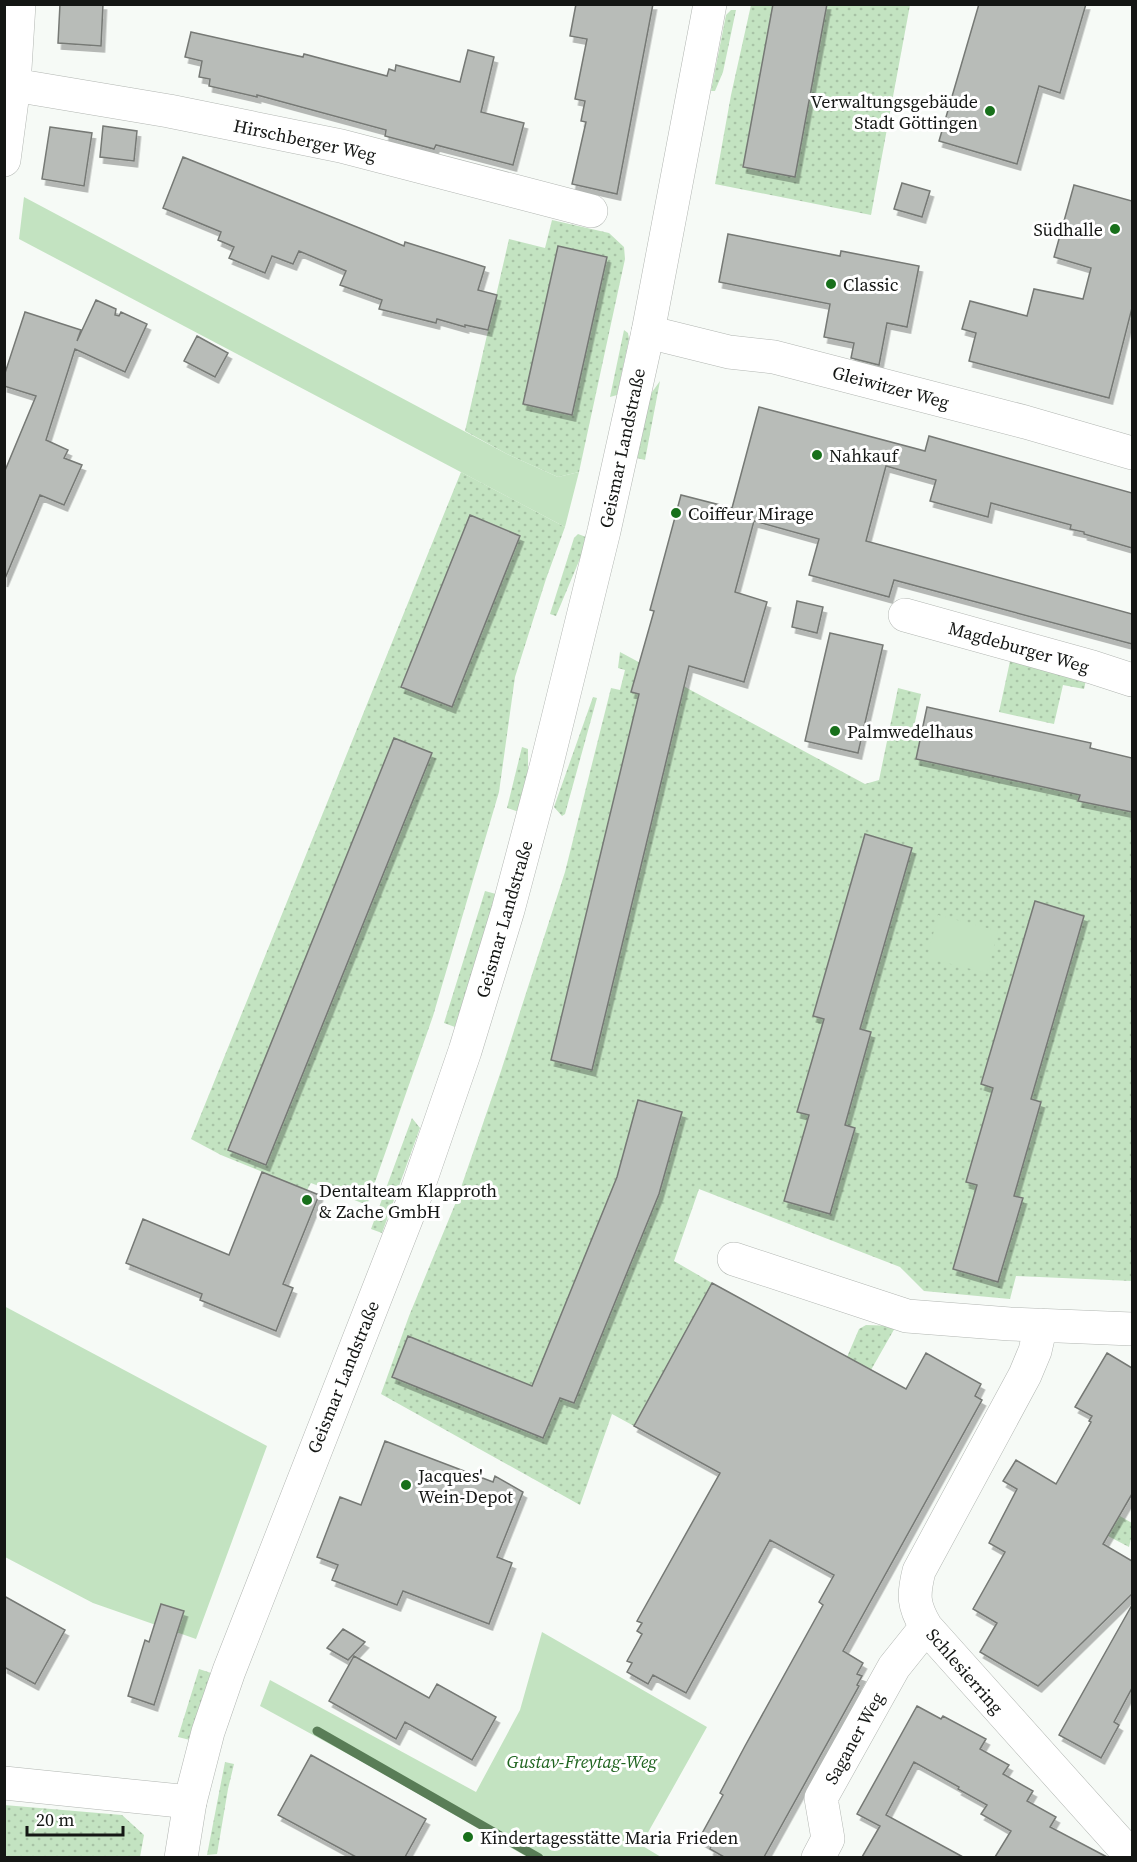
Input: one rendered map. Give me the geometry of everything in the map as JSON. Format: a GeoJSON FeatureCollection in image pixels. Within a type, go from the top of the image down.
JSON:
{"type":"FeatureCollection","features":[{"type":"Feature","properties":{"kind":"street"},"geometry":{"type":"LineString","coordinates":[[4,160],[14,85],[19,4]]}},
{"type":"Feature","properties":{"kind":"street","name":"Geismar Landstraße"},"geometry":{"type":"LineString","coordinates":[[182,1857],[190,1802],[208,1732],[229,1671],[414,1199],[465,1051],[507,910],[546,767],[604,531],[648,332],[710,4]]}},
{"type":"Feature","properties":{"kind":"street","name":"Hirschberger Weg"},"geometry":{"type":"LineString","coordinates":[[14,85],[169,111],[341,146],[591,211]]}},
{"type":"Feature","properties":{"kind":"street","name":"Gleiwitzer Weg"},"geometry":{"type":"LineString","coordinates":[[648,332],[729,352],[774,357],[1025,422],[1132,453]]}},
{"type":"Feature","properties":{"kind":"street","name":"Magdeburger Weg"},"geometry":{"type":"LineString","coordinates":[[906,615],[1092,667],[1132,681]]}},
{"type":"Feature","properties":{"kind":"street"},"geometry":{"type":"LineString","coordinates":[[735,1259],[907,1316],[1132,1329]]}},
{"type":"Feature","properties":{"kind":"street","name":"Schlesierring"},"geometry":{"type":"LineString","coordinates":[[1041,1325],[1035,1351],[1025,1375],[919,1571],[915,1602],[926,1627],[1132,1857]]}},
{"type":"Feature","properties":{"kind":"street","name":"Saganer Weg"},"geometry":{"type":"LineString","coordinates":[[818,1857],[828,1839],[821,1798],[894,1667],[926,1627]]}},
{"type":"Feature","properties":{"kind":"street"},"geometry":{"type":"LineString","coordinates":[[4,1783],[190,1802]]}},
{"type":"Feature","properties":{"kind":"green space"},"geometry":{"type":"Polygon","coordinates":[[[751,5],[910,5],[871,215],[715,184],[731,95],[751,5]]]}},
{"type":"Feature","properties":{"kind":"green space"},"geometry":{"type":"Polygon","coordinates":[[[731,10],[736,10],[723,72],[715,91],[711,91],[726,15],[731,10]]]}},
{"type":"Feature","properties":{"kind":"green space"},"geometry":{"type":"Polygon","coordinates":[[[24,197],[507,454],[558,477],[579,472],[565,527],[19,239],[24,197]]]}},
{"type":"Feature","properties":{"kind":"green space"},"geometry":{"type":"Polygon","coordinates":[[[552,220],[609,233],[624,247],[625,259],[579,472],[558,477],[507,454],[465,431],[509,239],[545,248],[552,220]]]}},
{"type":"Feature","properties":{"kind":"green space"},"geometry":{"type":"Polygon","coordinates":[[[624,330],[628,333],[629,339],[617,395],[610,397],[624,330]]]}},
{"type":"Feature","properties":{"kind":"green space"},"geometry":{"type":"Polygon","coordinates":[[[660,381],[645,460],[637,458],[650,395],[660,381]]]}},
{"type":"Feature","properties":{"kind":"green space"},"geometry":{"type":"Polygon","coordinates":[[[461,472],[565,527],[515,677],[499,792],[433,1016],[367,1205],[311,1183],[307,1190],[221,1155],[191,1139],[461,472]]]}},
{"type":"Feature","properties":{"kind":"green space"},"geometry":{"type":"Polygon","coordinates":[[[578,534],[586,537],[584,549],[556,616],[550,614],[574,538],[578,534]]]}},
{"type":"Feature","properties":{"kind":"green space"},"geometry":{"type":"Polygon","coordinates":[[[620,652],[865,784],[879,780],[898,688],[921,694],[912,736],[920,739],[916,759],[1080,795],[1079,801],[1132,812],[1132,1281],[1016,1276],[1010,1299],[924,1291],[900,1267],[699,1189],[674,1261],[712,1283],[634,1426],[612,1414],[580,1505],[381,1394],[409,1316],[456,1202],[501,1071],[565,872],[611,688],[620,690],[625,670],[618,668],[620,652]]]}},
{"type":"Feature","properties":{"kind":"green space"},"geometry":{"type":"Polygon","coordinates":[[[1012,652],[1087,676],[1084,689],[1063,685],[1054,724],[999,712],[1012,652]]]}},
{"type":"Feature","properties":{"kind":"green space"},"geometry":{"type":"Polygon","coordinates":[[[593,697],[597,698],[565,814],[562,816],[554,807],[593,697]]]}},
{"type":"Feature","properties":{"kind":"green space"},"geometry":{"type":"Polygon","coordinates":[[[522,747],[528,749],[528,778],[519,812],[507,808],[522,747]]]}},
{"type":"Feature","properties":{"kind":"green space"},"geometry":{"type":"Polygon","coordinates":[[[485,891],[496,894],[455,1027],[444,1023],[485,891]]]}},
{"type":"Feature","properties":{"kind":"green space"},"geometry":{"type":"Polygon","coordinates":[[[938,915],[998,931],[987,973],[927,958],[938,915]]]}},
{"type":"Feature","properties":{"kind":"green space"},"geometry":{"type":"Polygon","coordinates":[[[412,1118],[420,1128],[382,1233],[371,1229],[412,1118]]]}},
{"type":"Feature","properties":{"kind":"green space"},"geometry":{"type":"Polygon","coordinates":[[[4,1306],[267,1446],[196,1639],[93,1603],[5,1557],[4,1306]]]}},
{"type":"Feature","properties":{"kind":"green space"},"geometry":{"type":"Polygon","coordinates":[[[866,1325],[896,1326],[871,1370],[847,1357],[859,1329],[866,1325]]]}},
{"type":"Feature","properties":{"kind":"green space"},"geometry":{"type":"Polygon","coordinates":[[[1092,1500],[1132,1523],[1129,1547],[1087,1525],[1092,1500]]]}},
{"type":"Feature","properties":{"kind":"green space","name":"Gustav-Freytag-Weg"},"geometry":{"type":"Polygon","coordinates":[[[542,1632],[707,1727],[641,1845],[661,1857],[527,1857],[379,1771],[260,1706],[270,1680],[476,1792],[520,1710],[542,1632]]]}},
{"type":"Feature","properties":{"kind":"green space"},"geometry":{"type":"Polygon","coordinates":[[[199,1669],[211,1673],[190,1740],[178,1737],[199,1669]]]}},
{"type":"Feature","properties":{"kind":"green space"},"geometry":{"type":"Polygon","coordinates":[[[225,1762],[234,1764],[217,1854],[207,1855],[225,1762]]]}},
{"type":"Feature","properties":{"kind":"green space"},"geometry":{"type":"Polygon","coordinates":[[[4,1805],[122,1815],[144,1835],[140,1857],[5,1857],[4,1805]]]}},
{"type":"Feature","properties":{"kind":"building"},"geometry":{"type":"Polygon","coordinates":[[[60,4],[103,4],[101,46],[58,43],[60,4]]]}},
{"type":"Feature","properties":{"kind":"building"},"geometry":{"type":"Polygon","coordinates":[[[576,4],[653,4],[617,194],[572,184],[586,122],[581,121],[585,101],[575,99],[587,39],[570,36],[576,4]]]}},
{"type":"Feature","properties":{"kind":"building"},"geometry":{"type":"Polygon","coordinates":[[[773,4],[827,4],[795,177],[743,167],[773,4]]]}},
{"type":"Feature","properties":{"kind":"building","name":"Verwaltungsgebäude Stadt Göttingen"},"geometry":{"type":"Polygon","coordinates":[[[979,4],[1086,4],[1060,93],[1039,86],[1017,164],[939,141],[979,4]]]}},
{"type":"Feature","properties":{"kind":"building"},"geometry":{"type":"Polygon","coordinates":[[[191,32],[303,57],[304,54],[387,76],[389,69],[395,71],[396,65],[460,82],[468,50],[494,57],[481,112],[524,123],[513,165],[436,145],[434,149],[385,136],[386,130],[257,95],[257,97],[209,86],[210,79],[199,77],[202,61],[185,57],[191,32]]]}},
{"type":"Feature","properties":{"kind":"building"},"geometry":{"type":"Polygon","coordinates":[[[103,126],[137,131],[134,161],[100,157],[103,126]]]}},
{"type":"Feature","properties":{"kind":"building"},"geometry":{"type":"Polygon","coordinates":[[[50,127],[92,133],[84,186],[42,179],[50,127]]]}},
{"type":"Feature","properties":{"kind":"building"},"geometry":{"type":"Polygon","coordinates":[[[183,157],[404,246],[405,242],[485,267],[478,290],[497,295],[488,330],[465,325],[465,327],[437,319],[436,323],[379,309],[382,300],[340,285],[346,271],[299,251],[293,264],[272,256],[265,273],[229,258],[234,247],[218,240],[221,232],[163,208],[183,157]]]}},
{"type":"Feature","properties":{"kind":"building"},"geometry":{"type":"Polygon","coordinates":[[[902,183],[930,191],[922,217],[894,209],[902,183]]]}},
{"type":"Feature","properties":{"kind":"building"},"geometry":{"type":"Polygon","coordinates":[[[1074,185],[1132,201],[1132,308],[1109,398],[969,361],[976,333],[962,329],[970,301],[1027,316],[1034,289],[1083,299],[1091,268],[1054,257],[1074,185]]]}},
{"type":"Feature","properties":{"kind":"building"},"geometry":{"type":"Polygon","coordinates":[[[728,234],[840,256],[841,251],[919,266],[907,327],[887,323],[879,365],[851,358],[854,343],[824,337],[830,304],[719,282],[728,234]]]}},
{"type":"Feature","properties":{"kind":"building"},"geometry":{"type":"Polygon","coordinates":[[[558,246],[607,257],[572,415],[523,404],[558,246]]]}},
{"type":"Feature","properties":{"kind":"building"},"geometry":{"type":"Polygon","coordinates":[[[96,300],[116,309],[115,315],[119,316],[121,312],[147,324],[125,372],[75,349],[46,440],[68,450],[64,458],[82,465],[64,505],[40,495],[4,581],[4,473],[36,396],[4,386],[4,376],[25,312],[81,330],[77,341],[96,300]]]}},
{"type":"Feature","properties":{"kind":"building"},"geometry":{"type":"Polygon","coordinates":[[[197,336],[228,353],[215,377],[184,361],[197,336]]]}},
{"type":"Feature","properties":{"kind":"building"},"geometry":{"type":"Polygon","coordinates":[[[759,407],[925,451],[929,436],[1132,493],[1132,548],[1070,529],[1071,525],[991,503],[988,517],[930,501],[936,480],[886,466],[866,541],[1132,614],[1132,644],[894,580],[889,597],[809,575],[819,539],[754,521],[735,592],[767,602],[744,682],[689,666],[592,1070],[551,1060],[639,694],[631,692],[654,611],[650,610],[681,495],[732,508],[759,407]]]}},
{"type":"Feature","properties":{"kind":"building"},"geometry":{"type":"Polygon","coordinates":[[[470,515],[520,536],[452,707],[401,687],[470,515]]]}},
{"type":"Feature","properties":{"kind":"building"},"geometry":{"type":"Polygon","coordinates":[[[797,601],[823,607],[817,633],[792,627],[797,601]]]}},
{"type":"Feature","properties":{"kind":"building"},"geometry":{"type":"Polygon","coordinates":[[[830,633],[883,645],[858,753],[805,741],[830,633]]]}},
{"type":"Feature","properties":{"kind":"building"},"geometry":{"type":"Polygon","coordinates":[[[927,707],[1091,743],[1090,748],[1132,758],[1132,812],[1078,801],[1080,795],[916,759],[927,707]]]}},
{"type":"Feature","properties":{"kind":"building"},"geometry":{"type":"Polygon","coordinates":[[[394,738],[432,753],[266,1165],[228,1150],[394,738]]]}},
{"type":"Feature","properties":{"kind":"building"},"geometry":{"type":"Polygon","coordinates":[[[865,834],[912,848],[860,1029],[871,1032],[845,1125],[855,1128],[830,1214],[784,1201],[809,1115],[797,1112],[824,1019],[813,1016],[865,834]]]}},
{"type":"Feature","properties":{"kind":"building"},"geometry":{"type":"Polygon","coordinates":[[[1035,901],[1084,916],[1031,1099],[1041,1102],[1014,1196],[1023,1198],[998,1282],[953,1269],[977,1185],[966,1182],[993,1088],[981,1084],[1035,901]]]}},
{"type":"Feature","properties":{"kind":"building"},"geometry":{"type":"Polygon","coordinates":[[[638,1100],[682,1112],[659,1194],[574,1403],[560,1398],[543,1438],[392,1377],[408,1336],[532,1386],[617,1177],[638,1100]]]}},
{"type":"Feature","properties":{"kind":"building"},"geometry":{"type":"Polygon","coordinates":[[[262,1172],[319,1195],[283,1284],[293,1288],[276,1331],[200,1300],[202,1294],[126,1263],[143,1219],[229,1255],[262,1172]]]}},
{"type":"Feature","properties":{"kind":"building"},"geometry":{"type":"Polygon","coordinates":[[[712,1283],[906,1389],[926,1353],[981,1384],[975,1396],[982,1400],[843,1651],[863,1663],[857,1674],[862,1676],[857,1685],[859,1686],[764,1857],[724,1857],[699,1839],[723,1795],[720,1793],[823,1605],[819,1602],[834,1575],[770,1540],[686,1693],[653,1675],[648,1684],[627,1672],[632,1663],[627,1661],[642,1634],[637,1631],[642,1623],[637,1621],[720,1473],[634,1426],[712,1283]]]}},
{"type":"Feature","properties":{"kind":"building"},"geometry":{"type":"Polygon","coordinates":[[[1107,1353],[1132,1368],[1132,1494],[1103,1544],[1132,1561],[1132,1594],[1038,1686],[980,1652],[997,1623],[973,1609],[1005,1552],[989,1543],[1017,1489],[1003,1481],[1016,1460],[1056,1484],[1091,1422],[1089,1421],[1092,1416],[1075,1407],[1107,1353]]]}},
{"type":"Feature","properties":{"kind":"building"},"geometry":{"type":"Polygon","coordinates":[[[385,1441],[493,1482],[495,1476],[523,1492],[497,1557],[512,1563],[489,1624],[403,1591],[397,1605],[332,1580],[338,1565],[317,1557],[340,1497],[361,1505],[385,1441]]]}},
{"type":"Feature","properties":{"kind":"building"},"geometry":{"type":"Polygon","coordinates":[[[4,1596],[65,1630],[35,1684],[4,1667],[4,1596]]]}},
{"type":"Feature","properties":{"kind":"building"},"geometry":{"type":"Polygon","coordinates":[[[161,1604],[184,1611],[154,1705],[128,1696],[145,1640],[149,1642],[161,1604]]]}},
{"type":"Feature","properties":{"kind":"building"},"geometry":{"type":"Polygon","coordinates":[[[1132,1605],[1132,1688],[1114,1722],[1119,1725],[1101,1758],[1059,1735],[1132,1605]]]}},
{"type":"Feature","properties":{"kind":"building"},"geometry":{"type":"Polygon","coordinates":[[[343,1629],[365,1642],[348,1660],[327,1648],[343,1629]]]}},
{"type":"Feature","properties":{"kind":"building"},"geometry":{"type":"Polygon","coordinates":[[[354,1656],[429,1698],[437,1684],[496,1717],[472,1760],[405,1722],[396,1739],[329,1701],[354,1656]]]}},
{"type":"Feature","properties":{"kind":"building"},"geometry":{"type":"Polygon","coordinates":[[[917,1706],[941,1719],[943,1716],[986,1739],[980,1749],[1009,1765],[1003,1774],[1033,1791],[1027,1801],[1056,1817],[1050,1827],[1107,1857],[995,1857],[1011,1831],[981,1814],[987,1805],[914,1762],[886,1815],[963,1857],[862,1857],[880,1826],[857,1814],[917,1706]]]}},
{"type":"Feature","properties":{"kind":"building"},"geometry":{"type":"Polygon","coordinates":[[[311,1755],[426,1819],[405,1857],[356,1857],[278,1815],[311,1755]]]}},
{"type":"Feature","properties":{"kind":"waterway"},"geometry":{"type":"LineString","coordinates":[[317,1731],[539,1858]]}},
{"type":"Feature","properties":{"kind":"place","name":"Verwaltungsgebäude Stadt Göttingen"},"geometry":{"type":"Point","coordinates":[990,111]}},
{"type":"Feature","properties":{"kind":"place","name":"Südhalle"},"geometry":{"type":"Point","coordinates":[1115,229]}},
{"type":"Feature","properties":{"kind":"place","name":"Classic"},"geometry":{"type":"Point","coordinates":[831,284]}},
{"type":"Feature","properties":{"kind":"place","name":"Nahkauf"},"geometry":{"type":"Point","coordinates":[817,455]}},
{"type":"Feature","properties":{"kind":"place","name":"Coiffeur Mirage"},"geometry":{"type":"Point","coordinates":[676,513]}},
{"type":"Feature","properties":{"kind":"place","name":"Palmwedelhaus"},"geometry":{"type":"Point","coordinates":[835,731]}},
{"type":"Feature","properties":{"kind":"place","name":"Dentalteam Klapproth & Zache GmbH"},"geometry":{"type":"Point","coordinates":[307,1200]}},
{"type":"Feature","properties":{"kind":"place","name":"Jacques' Wein-Depot"},"geometry":{"type":"Point","coordinates":[406,1485]}},
{"type":"Feature","properties":{"kind":"place","name":"Kindertagesstätte Maria Frieden"},"geometry":{"type":"Point","coordinates":[468,1837]}}]}
